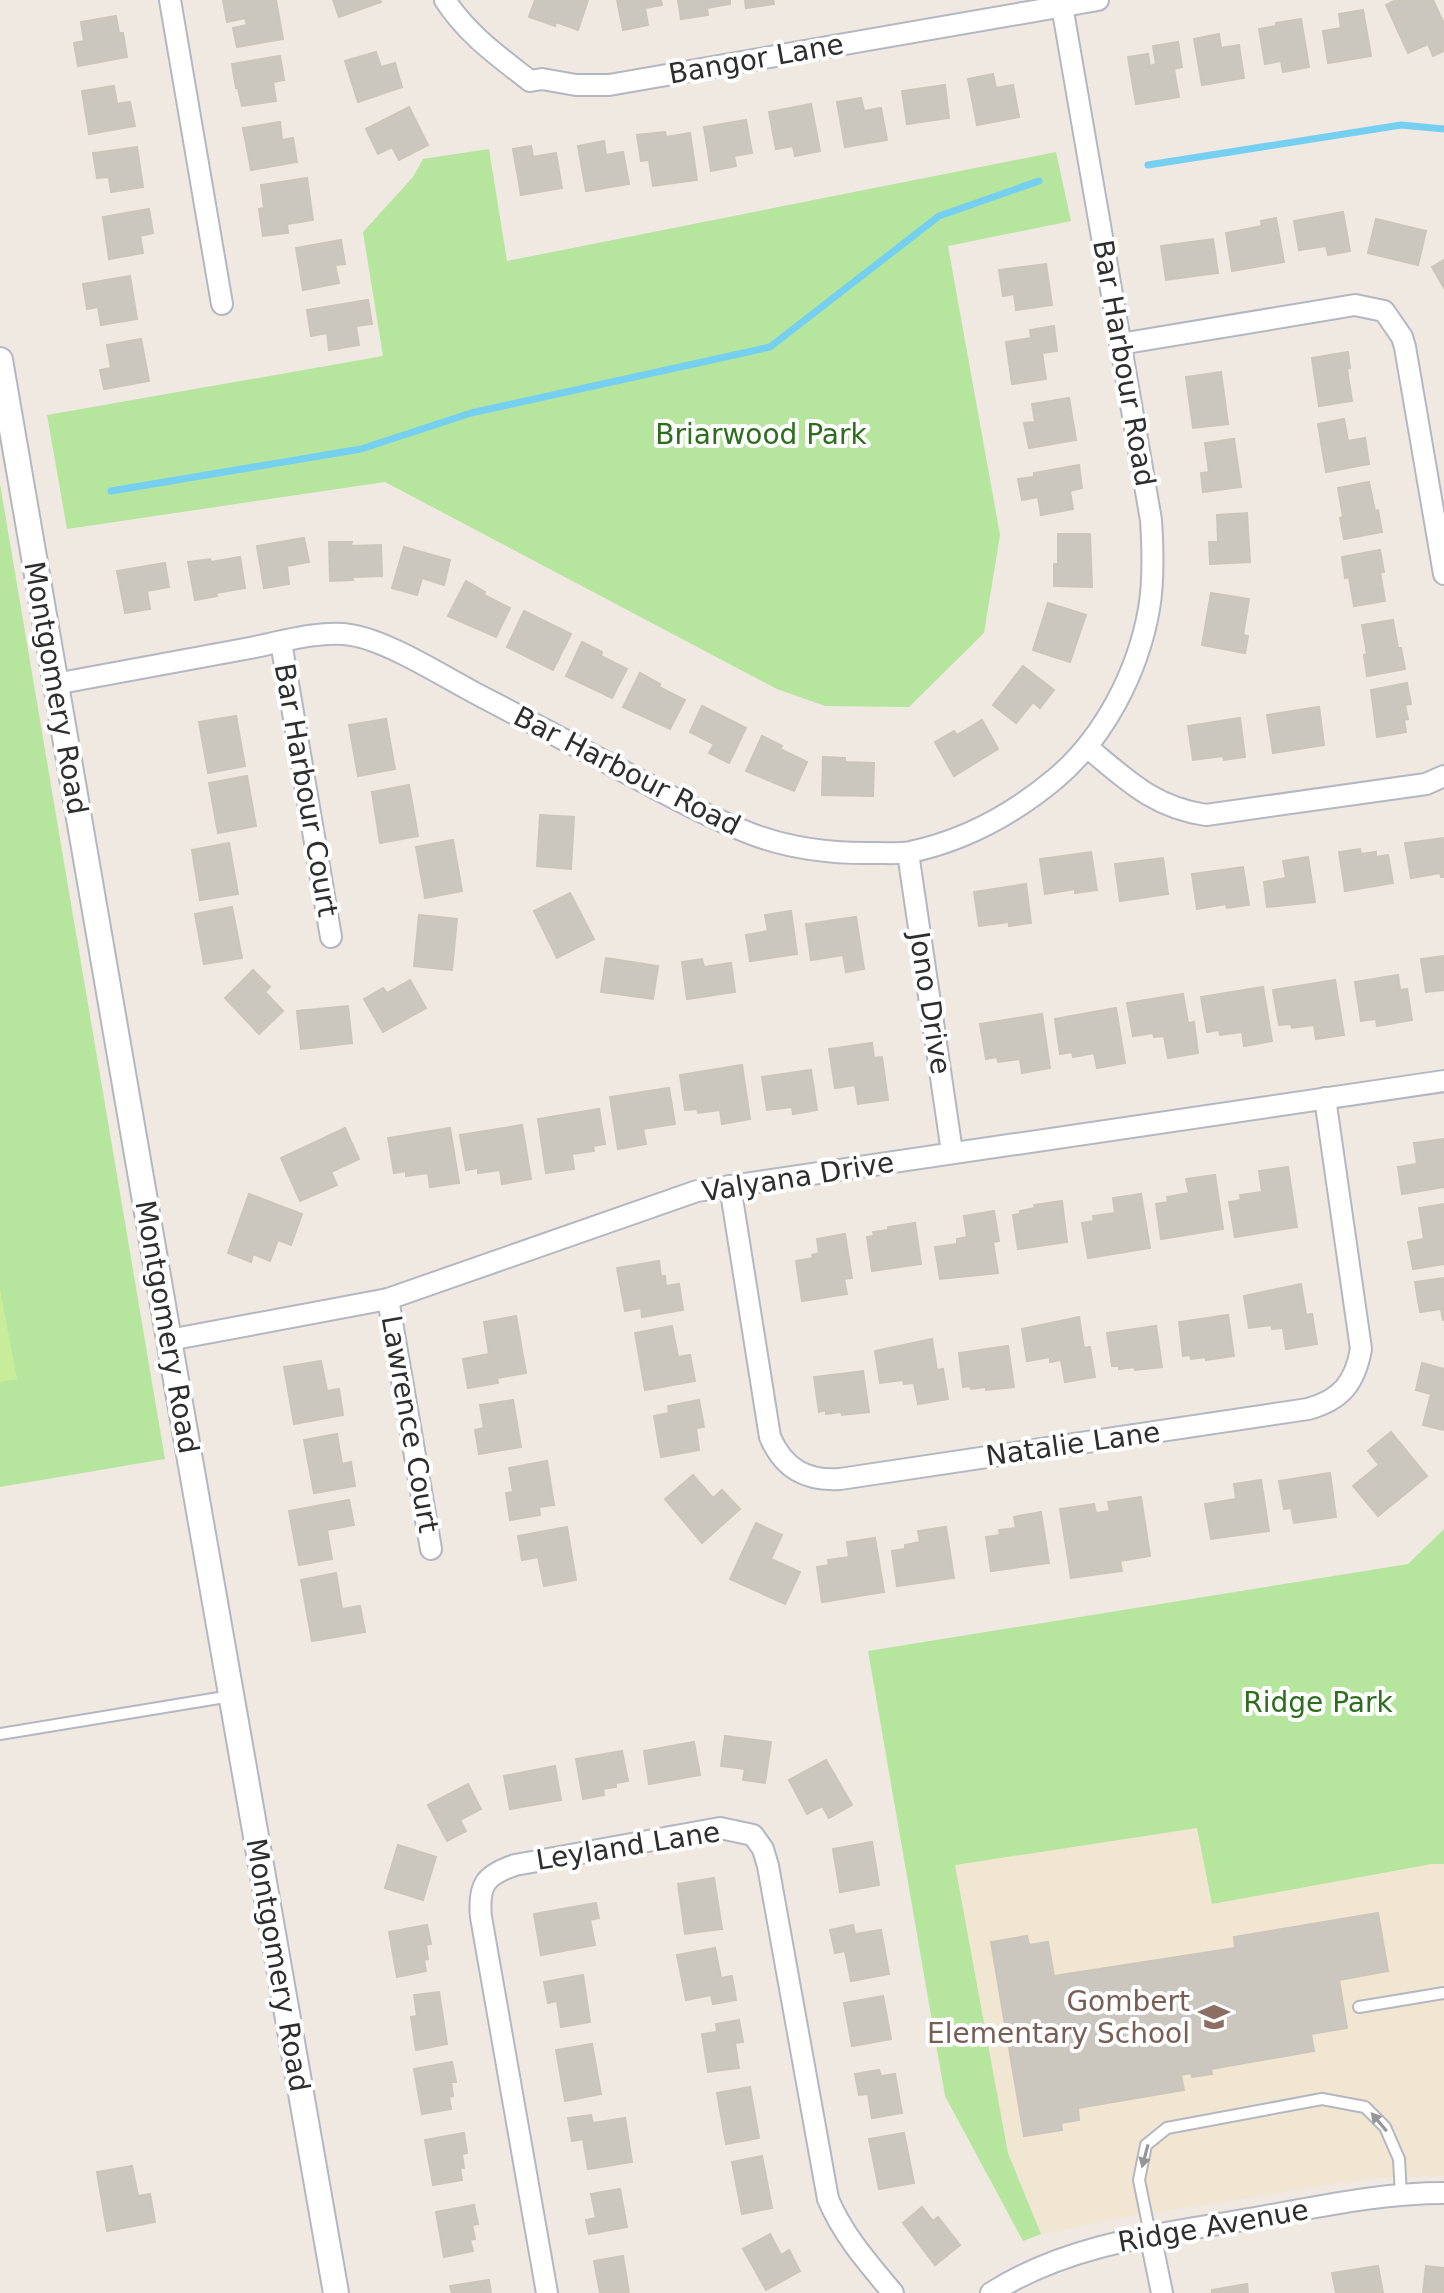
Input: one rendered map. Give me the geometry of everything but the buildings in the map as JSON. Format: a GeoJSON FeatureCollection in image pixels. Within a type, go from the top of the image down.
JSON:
{"type":"FeatureCollection","features":[{"type":"Feature","properties":{"kind":"street"},"geometry":{"type":"LineString","coordinates":[[170,0],[222,304]]}},
{"type":"Feature","properties":{"kind":"street","name":"Bangor Lane"},"geometry":{"type":"LineString","coordinates":[[445,0],[471,35],[530,81],[542,79],[576,85],[609,85],[1062,3],[1098,0]]}},
{"type":"Feature","properties":{"kind":"street","name":"Bar Harbour Road"},"geometry":{"type":"LineString","coordinates":[[55,684],[334,634],[371,640],[701,813],[751,834],[792,846],[832,854],[908,853],[953,839],[997,820],[1031,800],[1087,747],[1111,710],[1128,678],[1140,645],[1149,610],[1152,580],[1151,520],[1062,3]]}},
{"type":"Feature","properties":{"kind":"street"},"geometry":{"type":"LineString","coordinates":[[1120,344],[1355,305],[1384,311],[1402,337],[1405,347],[1444,574]]}},
{"type":"Feature","properties":{"kind":"street","name":"Montgomery Road"},"geometry":{"type":"LineString","coordinates":[[0,360],[336,2293]]}},
{"type":"Feature","properties":{"kind":"street","name":"Bar Harbour Court"},"geometry":{"type":"LineString","coordinates":[[281,642],[331,937]]}},
{"type":"Feature","properties":{"kind":"street"},"geometry":{"type":"LineString","coordinates":[[1087,747],[1133,786],[1158,802],[1206,815],[1426,784],[1444,776]]}},
{"type":"Feature","properties":{"kind":"street","name":"Jono Drive"},"geometry":{"type":"LineString","coordinates":[[908,853],[952,1152]]}},
{"type":"Feature","properties":{"kind":"street","name":"Valyana Drive"},"geometry":{"type":"LineString","coordinates":[[169,1340],[388,1299],[674,1198],[730,1186],[1444,1081]]}},
{"type":"Feature","properties":{"kind":"street","name":"Natalie Lane"},"geometry":{"type":"LineString","coordinates":[[730,1186],[768,1426],[774,1446],[791,1466],[813,1479],[869,1475],[1308,1409],[1337,1398],[1348,1385],[1361,1349],[1325,1098]]}},
{"type":"Feature","properties":{"kind":"street","name":"Lawrence Court"},"geometry":{"type":"LineString","coordinates":[[388,1299],[431,1549]]}},
{"type":"Feature","properties":{"kind":"street","name":"Leyland Lane"},"geometry":{"type":"LineString","coordinates":[[547,2293],[481,1917],[481,1892],[485,1881],[495,1871],[515,1865],[720,1828],[753,1835],[763,1849],[828,2199],[848,2238],[893,2293]]}},
{"type":"Feature","properties":{"kind":"street","name":"Ridge Avenue"},"geometry":{"type":"LineString","coordinates":[[991,2293],[1056,2260],[1150,2234],[1401,2195],[1444,2193]]}},
{"type":"Feature","properties":{"kind":"street"},"geometry":{"type":"LineString","coordinates":[[1150,2234],[1162,2293]]}},
{"type":"Feature","properties":{"kind":"lane"},"geometry":{"type":"LineString","coordinates":[[0,1734],[231,1696]]}},
{"type":"Feature","properties":{"kind":"lane"},"geometry":{"type":"LineString","coordinates":[[1359,2007],[1444,1993]]}},
{"type":"Feature","properties":{"kind":"lane"},"geometry":{"type":"LineString","coordinates":[[1150,2234],[1139,2180],[1146,2145],[1167,2128],[1322,2099],[1365,2107],[1385,2127],[1399,2159],[1401,2195]]}},
{"type":"Feature","properties":{"kind":"shaded area","name":"Gombert Elementary School"},"geometry":{"type":"Polygon","coordinates":[[[1198,1828],[1201,1839],[1444,1864],[1444,2176],[1373,2178],[1114,2219],[1041,2234],[1008,2153],[955,1864],[1198,1828]]]}},
{"type":"Feature","properties":{"kind":"green space","name":"Briarwood Park"},"geometry":{"type":"Polygon","coordinates":[[[489,149],[507,261],[1056,152],[1071,221],[948,246],[1000,535],[984,633],[909,707],[825,706],[777,689],[385,482],[67,529],[47,415],[383,356],[363,232],[413,177],[423,159],[489,149]]]}},
{"type":"Feature","properties":{"kind":"green space"},"geometry":{"type":"Polygon","coordinates":[[[0,484],[165,1459],[0,1487],[0,484]]]}},
{"type":"Feature","properties":{"kind":"green space"},"geometry":{"type":"Polygon","coordinates":[[[0,1289],[17,1379],[0,1382],[0,1289]]]}},
{"type":"Feature","properties":{"kind":"green space","name":"Ridge Park"},"geometry":{"type":"Polygon","coordinates":[[[1444,1529],[1444,1864],[1212,1904],[1197,1828],[955,1865],[1008,2153],[1041,2234],[1023,2241],[945,2096],[868,1651],[1408,1564],[1444,1529]]]}},
{"type":"Feature","properties":{"kind":"waterway"},"geometry":{"type":"LineString","coordinates":[[1148,165],[1401,125],[1444,129]]}},
{"type":"Feature","properties":{"kind":"waterway"},"geometry":{"type":"LineString","coordinates":[[111,491],[361,449],[471,413],[770,347],[939,216],[1039,181]]}},
{"type":"Feature","properties":{"kind":"place","name":"Gombert Elementary School"},"geometry":{"type":"Point","coordinates":[1214,2017]}}]}
